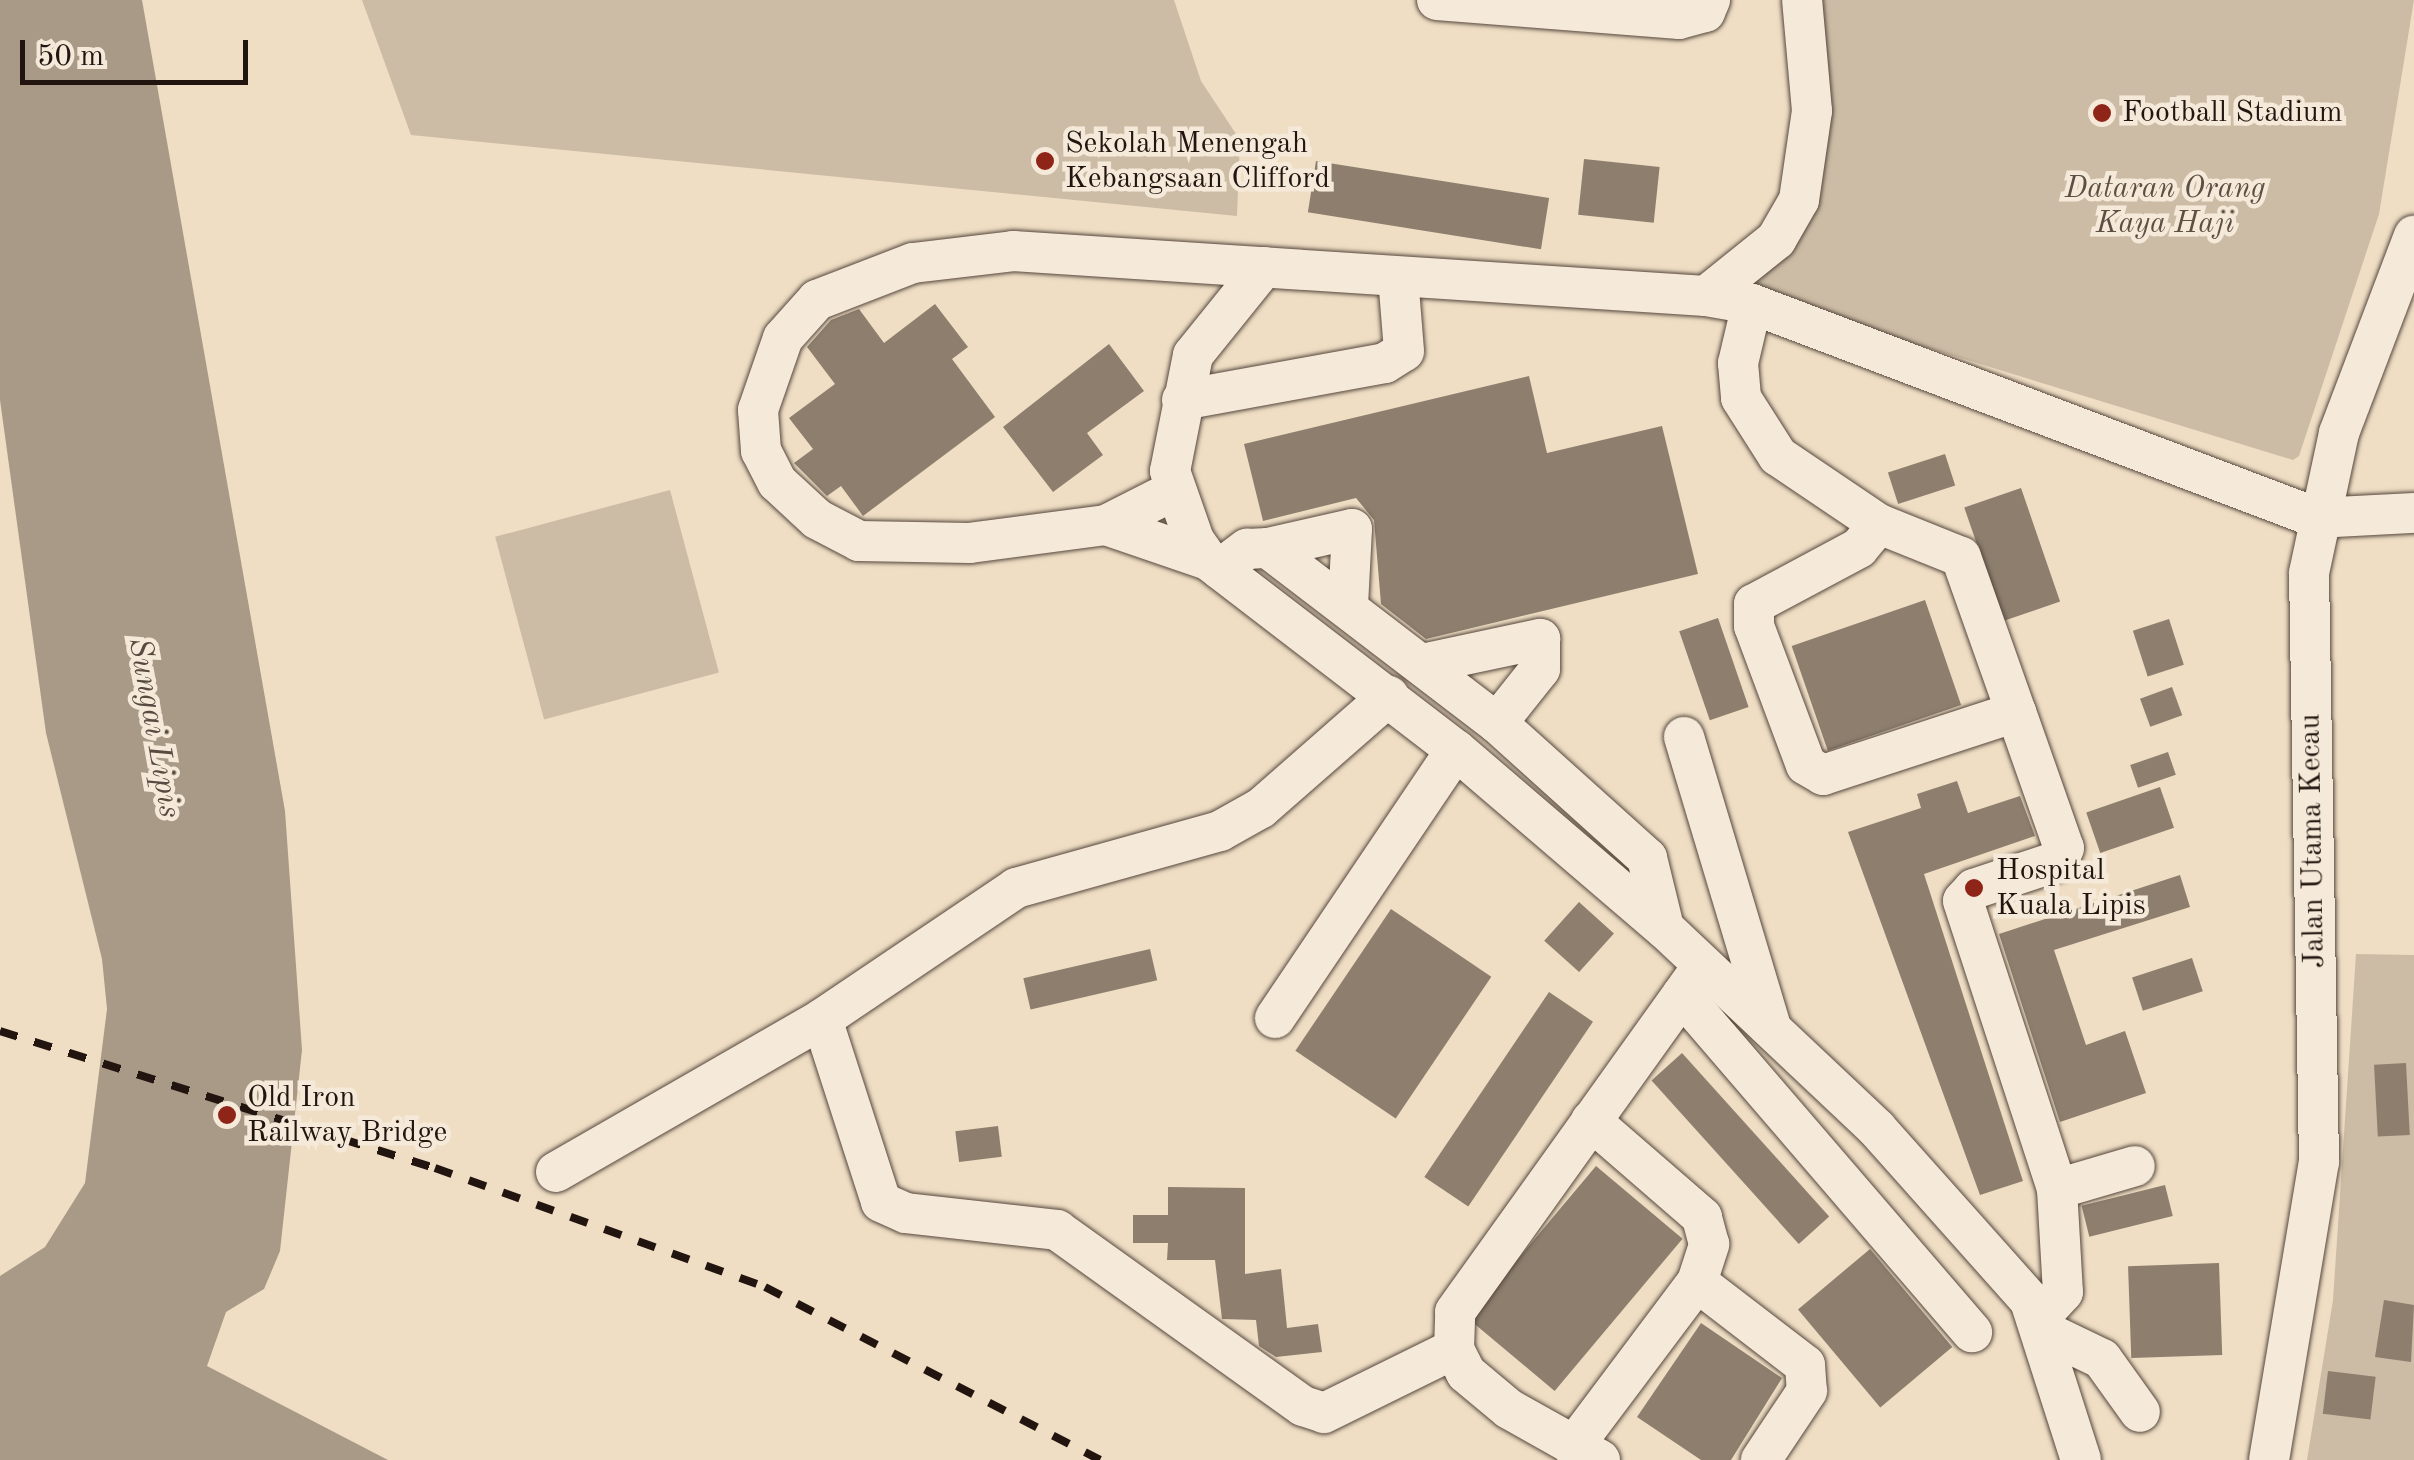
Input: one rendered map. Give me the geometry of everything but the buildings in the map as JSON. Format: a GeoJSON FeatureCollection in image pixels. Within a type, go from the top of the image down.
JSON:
{"type":"FeatureCollection","features":[{"type":"Feature","properties":{"kind":"street"},"geometry":{"type":"LineString","coordinates":[[1437,0],[1679,18],[1705,12],[1710,0]]}},
{"type":"Feature","properties":{"kind":"street"},"geometry":{"type":"LineString","coordinates":[[1706,296],[1776,240],[1799,200],[1812,112],[1802,0]]}},
{"type":"Feature","properties":{"kind":"street","name":"Jalan Utama Kecau"},"geometry":{"type":"LineString","coordinates":[[2269,1460],[2319,1162],[2308,629],[2317,518],[2403,287],[2414,236]]}},
{"type":"Feature","properties":{"kind":"street"},"geometry":{"type":"LineString","coordinates":[[1171,492],[1106,525],[890,546],[817,520],[777,482],[761,451],[758,410],[783,338],[841,287],[953,256],[1013,252],[1264,267],[1706,296],[1752,304],[2317,518],[2414,514]]}},
{"type":"Feature","properties":{"kind":"street"},"geometry":{"type":"LineString","coordinates":[[1214,564],[1171,492],[1182,400],[1206,330],[1264,267]]}},
{"type":"Feature","properties":{"kind":"street"},"geometry":{"type":"LineString","coordinates":[[1182,400],[1386,363],[1404,351],[1398,277]]}},
{"type":"Feature","properties":{"kind":"street"},"geometry":{"type":"LineString","coordinates":[[1752,304],[1738,362],[1741,398],[1778,456],[1879,524],[1961,557],[2064,848],[2058,861],[1974,888],[1963,902],[2057,1189],[2063,1292],[2041,1325]]}},
{"type":"Feature","properties":{"kind":"street"},"geometry":{"type":"LineString","coordinates":[[1879,524],[1859,548],[1754,604],[1754,626],[1806,765],[1823,774],[2016,712]]}},
{"type":"Feature","properties":{"kind":"street"},"geometry":{"type":"LineString","coordinates":[[1106,525],[1214,564],[1456,750],[1664,928]]}},
{"type":"Feature","properties":{"kind":"street"},"geometry":{"type":"LineString","coordinates":[[1214,564],[1247,549],[1352,529],[1348,606]]}},
{"type":"Feature","properties":{"kind":"street"},"geometry":{"type":"LineString","coordinates":[[1268,548],[1497,723],[1646,858],[1664,928],[1692,981],[1833,1170],[1972,1332]]}},
{"type":"Feature","properties":{"kind":"street"},"geometry":{"type":"LineString","coordinates":[[1422,664],[1540,639],[1540,670],[1497,723]]}},
{"type":"Feature","properties":{"kind":"street"},"geometry":{"type":"LineString","coordinates":[[556,1172],[822,1019],[1016,888],[1220,831],[1262,808],[1389,696]]}},
{"type":"Feature","properties":{"kind":"street"},"geometry":{"type":"LineString","coordinates":[[1684,738],[1771,1027]]}},
{"type":"Feature","properties":{"kind":"street"},"geometry":{"type":"LineString","coordinates":[[1274,1018],[1456,750]]}},
{"type":"Feature","properties":{"kind":"street"},"geometry":{"type":"LineString","coordinates":[[1692,981],[1771,1027],[1877,1129],[2009,1273],[2041,1325],[2081,1460]]}},
{"type":"Feature","properties":{"kind":"street"},"geometry":{"type":"LineString","coordinates":[[1592,1120],[1702,1216],[1709,1244],[1697,1282],[1587,1454],[1508,1409],[1466,1374],[1454,1349],[1454,1312],[1592,1120],[1692,981]]}},
{"type":"Feature","properties":{"kind":"street"},"geometry":{"type":"LineString","coordinates":[[822,1019],[881,1202],[906,1212],[1057,1230],[1303,1406],[1324,1413],[1454,1349]]}},
{"type":"Feature","properties":{"kind":"street"},"geometry":{"type":"LineString","coordinates":[[1833,1170],[1877,1129]]}},
{"type":"Feature","properties":{"kind":"street"},"geometry":{"type":"LineString","coordinates":[[2057,1189],[2135,1166]]}},
{"type":"Feature","properties":{"kind":"street"},"geometry":{"type":"LineString","coordinates":[[1697,1282],[1804,1365],[1806,1391],[1760,1460]]}},
{"type":"Feature","properties":{"kind":"street"},"geometry":{"type":"LineString","coordinates":[[2041,1325],[2102,1359],[2140,1412]]}},
{"type":"Feature","properties":{"kind":"green space"},"geometry":{"type":"Polygon","coordinates":[[[362,0],[1174,0],[1201,81],[1240,140],[1237,216],[411,135],[362,0]]]}},
{"type":"Feature","properties":{"kind":"green space","name":"Dataran Orang Kaya Haji"},"geometry":{"type":"Polygon","coordinates":[[[1784,0],[2414,0],[2379,214],[2299,456],[2293,460],[1729,287],[1814,210],[1784,0]]]}},
{"type":"Feature","properties":{"kind":"green space"},"geometry":{"type":"Polygon","coordinates":[[[670,490],[719,673],[544,719],[495,537],[670,490]]]}},
{"type":"Feature","properties":{"kind":"green space"},"geometry":{"type":"Polygon","coordinates":[[[2356,954],[2414,955],[2414,1460],[2307,1460],[2333,1300],[2356,954]]]}},
{"type":"Feature","properties":{"kind":"water","name":"Sungai Lipis"},"geometry":{"type":"Polygon","coordinates":[[[0,0],[142,0],[285,811],[302,1050],[280,1251],[264,1289],[226,1312],[207,1366],[388,1460],[0,1460],[0,1276],[45,1247],[85,1183],[107,1009],[102,959],[46,733],[0,400],[0,0]]]}},
{"type":"Feature","properties":{"kind":"railway"},"geometry":{"type":"LineString","coordinates":[[0,1031],[435,1168],[765,1287],[1100,1460]]}},
{"type":"Feature","properties":{"kind":"place","name":"Football Stadium"},"geometry":{"type":"Point","coordinates":[2102,113]}},
{"type":"Feature","properties":{"kind":"place","name":"Sekolah Menengah Kebangsaan Clifford"},"geometry":{"type":"Point","coordinates":[1045,161]}},
{"type":"Feature","properties":{"kind":"place","name":"Hospital Kuala Lipis"},"geometry":{"type":"Point","coordinates":[1974,888]}},
{"type":"Feature","properties":{"kind":"place","name":"Old Iron Railway Bridge"},"geometry":{"type":"Point","coordinates":[227,1115]}}]}
